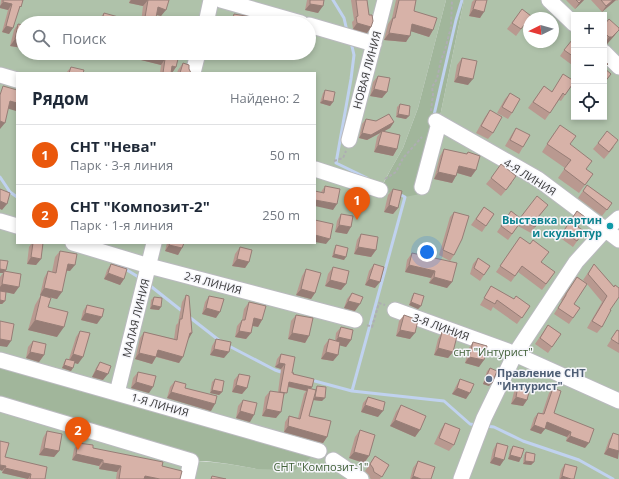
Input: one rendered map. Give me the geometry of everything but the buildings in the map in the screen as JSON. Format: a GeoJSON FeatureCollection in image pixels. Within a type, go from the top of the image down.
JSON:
{"type":"FeatureCollection","features":[{"type":"Feature","properties":{"kind":"street"},"geometry":{"type":"LineString","coordinates":[[208,16],[211,0]]}},
{"type":"Feature","properties":{"kind":"street"},"geometry":{"type":"LineString","coordinates":[[221,0],[277,16]]}},
{"type":"Feature","properties":{"kind":"street","name":"НОВАЯ ЛИНИЯ"},"geometry":{"type":"LineString","coordinates":[[349,140],[385,0]]}},
{"type":"Feature","properties":{"kind":"street"},"geometry":{"type":"LineString","coordinates":[[550,0],[571,21]]}},
{"type":"Feature","properties":{"kind":"street"},"geometry":{"type":"LineString","coordinates":[[316,27],[374,44]]}},
{"type":"Feature","properties":{"kind":"street"},"geometry":{"type":"LineString","coordinates":[[607,55],[619,67]]}},
{"type":"Feature","properties":{"kind":"street"},"geometry":{"type":"LineString","coordinates":[[193,72],[196,60]]}},
{"type":"Feature","properties":{"kind":"street"},"geometry":{"type":"LineString","coordinates":[[0,75],[16,80]]}},
{"type":"Feature","properties":{"kind":"street"},"geometry":{"type":"LineString","coordinates":[[422,187],[437,122]]}},
{"type":"Feature","properties":{"kind":"street","name":"4-Я ЛИНИЯ"},"geometry":{"type":"LineString","coordinates":[[437,122],[538,179],[619,240]]}},
{"type":"Feature","properties":{"kind":"street"},"geometry":{"type":"LineString","coordinates":[[322,166],[383,184]]}},
{"type":"Feature","properties":{"kind":"street"},"geometry":{"type":"LineString","coordinates":[[461,479],[484,418],[515,354],[576,262],[605,230],[619,218]]}},
{"type":"Feature","properties":{"kind":"street"},"geometry":{"type":"LineString","coordinates":[[0,221],[16,226]]}},
{"type":"Feature","properties":{"kind":"street","name":"2-Я ЛИНИЯ"},"geometry":{"type":"LineString","coordinates":[[76,244],[148,270],[355,320]]}},
{"type":"Feature","properties":{"kind":"street","name":"МАЛАЯ ЛИНИЯ"},"geometry":{"type":"LineString","coordinates":[[117,393],[154,244]]}},
{"type":"Feature","properties":{"kind":"street","name":"3-Я ЛИНИЯ"},"geometry":{"type":"LineString","coordinates":[[395,310],[515,354],[619,401]]}},
{"type":"Feature","properties":{"kind":"street","name":"1-Я ЛИНИЯ"},"geometry":{"type":"LineString","coordinates":[[0,360],[319,451]]}},
{"type":"Feature","properties":{"kind":"street"},"geometry":{"type":"LineString","coordinates":[[0,404],[192,461],[187,479]]}},
{"type":"Feature","properties":{"kind":"street"},"geometry":{"type":"LineString","coordinates":[[333,460],[361,479]]}},
{"type":"Feature","properties":{"kind":"path"},"geometry":{"type":"LineString","coordinates":[[383,184],[396,172],[403,158],[437,122],[431,111],[433,94],[432,87],[436,79],[451,27],[452,0]]}},
{"type":"Feature","properties":{"kind":"path"},"geometry":{"type":"LineString","coordinates":[[322,166],[344,158]]}},
{"type":"Feature","properties":{"kind":"path"},"geometry":{"type":"LineString","coordinates":[[355,320],[372,327],[379,303],[395,310]]}},
{"type":"Feature","properties":{"kind":"green space"},"geometry":{"type":"Polygon","coordinates":[[[0,0],[446,0],[418,108],[403,148],[380,189],[405,197],[437,131],[464,0],[619,0],[619,479],[0,479],[0,404],[191,461],[216,462],[257,469],[0,360],[0,0]]]}},
{"type":"Feature","properties":{"kind":"green space"},"geometry":{"type":"Polygon","coordinates":[[[446,0],[464,0],[437,131],[420,194],[405,197],[380,190],[403,148],[418,108],[446,0]]]}},
{"type":"Feature","properties":{"kind":"green space"},"geometry":{"type":"Polygon","coordinates":[[[0,360],[319,451],[295,470],[257,469],[206,461],[191,461],[0,404],[0,360]]]}},
{"type":"Feature","properties":{"kind":"waterway"},"geometry":{"type":"LineString","coordinates":[[333,0],[344,18],[347,31]]}},
{"type":"Feature","properties":{"kind":"waterway"},"geometry":{"type":"LineString","coordinates":[[434,115],[462,0]]}},
{"type":"Feature","properties":{"kind":"waterway"},"geometry":{"type":"LineString","coordinates":[[351,42],[354,55],[336,163],[367,178]]}},
{"type":"Feature","properties":{"kind":"waterway"},"geometry":{"type":"LineString","coordinates":[[0,177],[10,192],[16,196]]}},
{"type":"Feature","properties":{"kind":"waterway"},"geometry":{"type":"LineString","coordinates":[[352,391],[405,197],[399,194]]}},
{"type":"Feature","properties":{"kind":"waterway"},"geometry":{"type":"LineString","coordinates":[[114,262],[140,278]]}},
{"type":"Feature","properties":{"kind":"waterway"},"geometry":{"type":"LineString","coordinates":[[148,284],[182,311]]}},
{"type":"Feature","properties":{"kind":"waterway"},"geometry":{"type":"LineString","coordinates":[[188,316],[220,341]]}},
{"type":"Feature","properties":{"kind":"waterway"},"geometry":{"type":"LineString","coordinates":[[227,345],[275,370],[284,373]]}},
{"type":"Feature","properties":{"kind":"waterway"},"geometry":{"type":"LineString","coordinates":[[311,380],[352,391],[444,401],[470,424],[477,425]]}},
{"type":"Feature","properties":{"kind":"waterway"},"geometry":{"type":"LineString","coordinates":[[486,426],[494,427],[523,441],[579,460],[613,479]]}},
{"type":"Feature","properties":{"kind":"place","name":"СНТ \"Нева\""},"geometry":{"type":"Point","coordinates":[357,220]}},
{"type":"Feature","properties":{"kind":"place","name":"Выставка картин и скульптур"},"geometry":{"type":"Point","coordinates":[610,226]}},
{"type":"Feature","properties":{"kind":"place","name":"Правление СНТ \"Интурист\""},"geometry":{"type":"Point","coordinates":[489,379]}},
{"type":"Feature","properties":{"kind":"place","name":"СНТ \"Композит-2\""},"geometry":{"type":"Point","coordinates":[78,450]}},
{"type":"Feature","properties":{"kind":"park label","name":"снт \"Интурист\""},"geometry":{"type":"Point","coordinates":[493,352]}},
{"type":"Feature","properties":{"kind":"park label","name":"СНТ \"Композит-1\""},"geometry":{"type":"Point","coordinates":[321,467]}}]}
